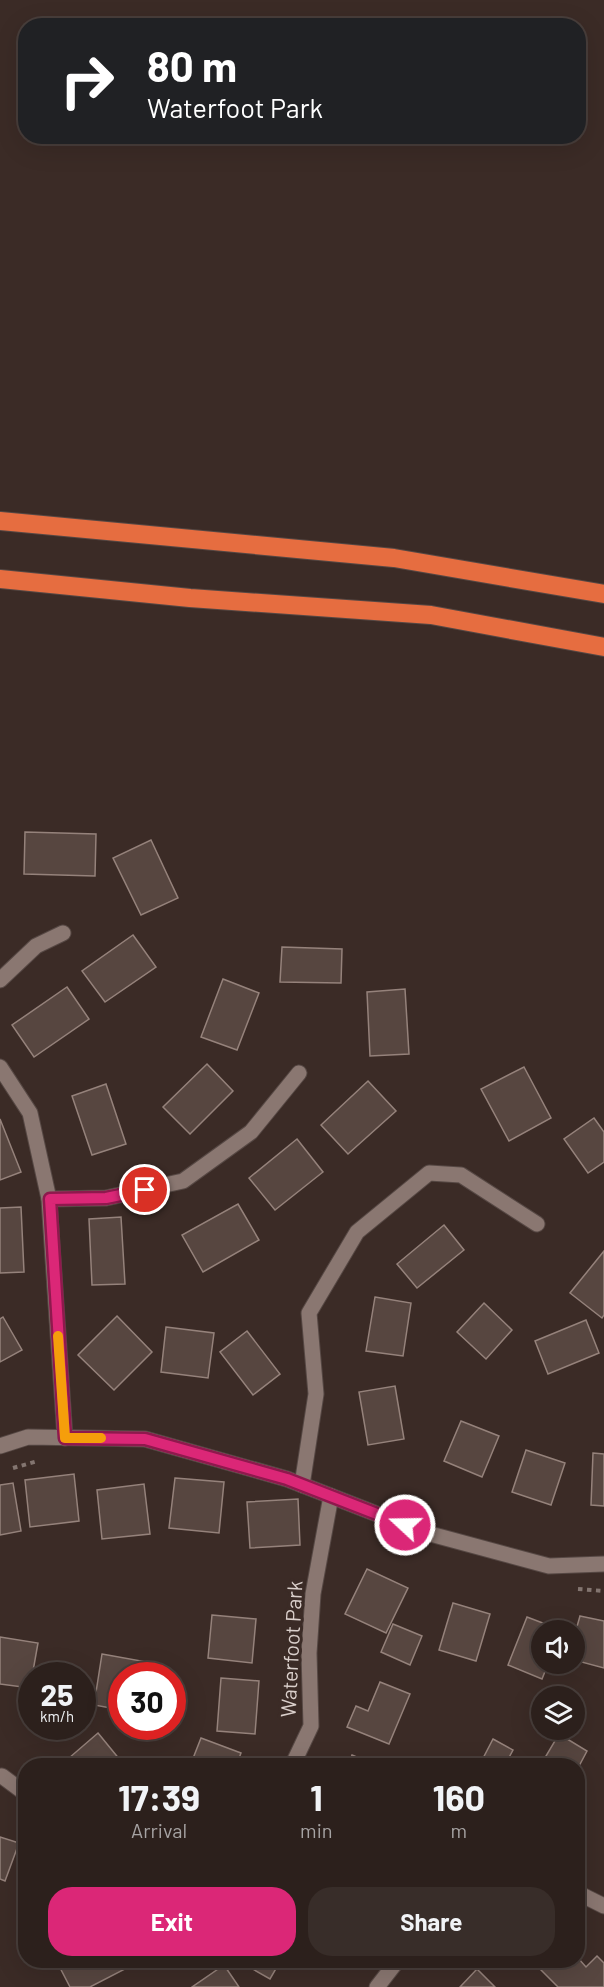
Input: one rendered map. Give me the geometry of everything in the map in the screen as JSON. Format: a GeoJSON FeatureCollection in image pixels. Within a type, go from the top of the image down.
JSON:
{"type":"FeatureCollection","features":[{"type":"Feature","properties":{"kind":"highway"},"geometry":{"type":"LineString","coordinates":[[0,521],[394,558],[604,594]]}},
{"type":"Feature","properties":{"kind":"highway"},"geometry":{"type":"LineString","coordinates":[[0,579],[190,598],[431,615],[604,647]]}},
{"type":"Feature","properties":{"kind":"street"},"geometry":{"type":"LineString","coordinates":[[0,980],[36,946],[63,933]]}},
{"type":"Feature","properties":{"kind":"street"},"geometry":{"type":"LineString","coordinates":[[0,1068],[30,1113],[50,1199],[65,1438]]}},
{"type":"Feature","properties":{"kind":"street"},"geometry":{"type":"LineString","coordinates":[[50,1199],[106,1198],[183,1181],[251,1132],[299,1073]]}},
{"type":"Feature","properties":{"kind":"street"},"geometry":{"type":"LineString","coordinates":[[302,1485],[316,1394],[309,1313],[357,1232],[429,1173],[461,1174],[537,1224]]}},
{"type":"Feature","properties":{"kind":"street"},"geometry":{"type":"LineString","coordinates":[[0,1446],[28,1437],[145,1439],[302,1485],[423,1532],[549,1566],[604,1564]]}},
{"type":"Feature","properties":{"kind":"street","name":"Waterfoot Park"},"geometry":{"type":"LineString","coordinates":[[296,1758],[311,1726],[309,1653],[313,1594],[331,1496]]}},
{"type":"Feature","properties":{"kind":"street"},"geometry":{"type":"LineString","coordinates":[[2,1776],[18,1788]]}},
{"type":"Feature","properties":{"kind":"street"},"geometry":{"type":"LineString","coordinates":[[585,1896],[604,1906]]}},
{"type":"Feature","properties":{"kind":"street"},"geometry":{"type":"LineString","coordinates":[[377,1987],[392,1968]]}},
{"type":"Feature","properties":{"kind":"building"},"geometry":{"type":"Polygon","coordinates":[[[25,832],[96,834],[95,876],[24,874],[25,832]]]}},
{"type":"Feature","properties":{"kind":"building"},"geometry":{"type":"Polygon","coordinates":[[[151,840],[178,898],[141,915],[113,858],[151,840]]]}},
{"type":"Feature","properties":{"kind":"building"},"geometry":{"type":"Polygon","coordinates":[[[133,935],[156,967],[105,1002],[82,971],[133,935]]]}},
{"type":"Feature","properties":{"kind":"building"},"geometry":{"type":"Polygon","coordinates":[[[282,947],[342,949],[341,983],[280,982],[282,947]]]}},
{"type":"Feature","properties":{"kind":"building"},"geometry":{"type":"Polygon","coordinates":[[[223,979],[259,993],[237,1050],[201,1037],[223,979]]]}},
{"type":"Feature","properties":{"kind":"building"},"geometry":{"type":"Polygon","coordinates":[[[67,987],[89,1019],[34,1057],[12,1025],[67,987]]]}},
{"type":"Feature","properties":{"kind":"building"},"geometry":{"type":"Polygon","coordinates":[[[405,989],[409,1054],[370,1056],[367,992],[405,989]]]}},
{"type":"Feature","properties":{"kind":"building"},"geometry":{"type":"Polygon","coordinates":[[[207,1064],[233,1091],[190,1134],[163,1107],[207,1064]]]}},
{"type":"Feature","properties":{"kind":"building"},"geometry":{"type":"Polygon","coordinates":[[[524,1067],[551,1118],[509,1141],[481,1089],[524,1067]]]}},
{"type":"Feature","properties":{"kind":"building"},"geometry":{"type":"Polygon","coordinates":[[[368,1081],[396,1111],[348,1154],[321,1125],[368,1081]]]}},
{"type":"Feature","properties":{"kind":"building"},"geometry":{"type":"Polygon","coordinates":[[[106,1084],[126,1144],[92,1155],[72,1096],[106,1084]]]}},
{"type":"Feature","properties":{"kind":"building"},"geometry":{"type":"Polygon","coordinates":[[[594,1118],[604,1132],[604,1162],[588,1173],[564,1139],[594,1118]]]}},
{"type":"Feature","properties":{"kind":"building"},"geometry":{"type":"Polygon","coordinates":[[[0,1119],[21,1172],[0,1180],[0,1119]]]}},
{"type":"Feature","properties":{"kind":"building"},"geometry":{"type":"Polygon","coordinates":[[[297,1139],[323,1172],[275,1210],[249,1178],[297,1139]]]}},
{"type":"Feature","properties":{"kind":"building"},"geometry":{"type":"Polygon","coordinates":[[[238,1204],[259,1240],[203,1272],[182,1235],[238,1204]]]}},
{"type":"Feature","properties":{"kind":"building"},"geometry":{"type":"Polygon","coordinates":[[[21,1207],[24,1272],[0,1273],[0,1208],[21,1207]]]}},
{"type":"Feature","properties":{"kind":"building"},"geometry":{"type":"Polygon","coordinates":[[[121,1217],[125,1284],[92,1285],[89,1219],[121,1217]]]}},
{"type":"Feature","properties":{"kind":"building"},"geometry":{"type":"Polygon","coordinates":[[[444,1225],[464,1250],[417,1288],[397,1264],[444,1225]]]}},
{"type":"Feature","properties":{"kind":"building"},"geometry":{"type":"Polygon","coordinates":[[[604,1251],[604,1315],[602,1318],[570,1293],[604,1251]]]}},
{"type":"Feature","properties":{"kind":"building"},"geometry":{"type":"Polygon","coordinates":[[[375,1297],[411,1303],[403,1356],[366,1351],[375,1297]]]}},
{"type":"Feature","properties":{"kind":"building"},"geometry":{"type":"Polygon","coordinates":[[[484,1303],[512,1330],[486,1359],[457,1332],[484,1303]]]}},
{"type":"Feature","properties":{"kind":"building"},"geometry":{"type":"Polygon","coordinates":[[[117,1316],[152,1352],[114,1390],[78,1355],[117,1316]]]}},
{"type":"Feature","properties":{"kind":"building"},"geometry":{"type":"Polygon","coordinates":[[[3,1317],[22,1350],[0,1362],[0,1319],[3,1317]]]}},
{"type":"Feature","properties":{"kind":"building"},"geometry":{"type":"Polygon","coordinates":[[[586,1320],[599,1353],[548,1374],[535,1341],[586,1320]]]}},
{"type":"Feature","properties":{"kind":"building"},"geometry":{"type":"Polygon","coordinates":[[[166,1327],[214,1333],[208,1378],[161,1372],[166,1327]]]}},
{"type":"Feature","properties":{"kind":"building"},"geometry":{"type":"Polygon","coordinates":[[[247,1331],[280,1374],[253,1395],[220,1352],[247,1331]]]}},
{"type":"Feature","properties":{"kind":"building"},"geometry":{"type":"Polygon","coordinates":[[[395,1386],[404,1439],[368,1445],[359,1392],[395,1386]]]}},
{"type":"Feature","properties":{"kind":"building"},"geometry":{"type":"Polygon","coordinates":[[[461,1421],[499,1436],[482,1477],[444,1461],[461,1421]]]}},
{"type":"Feature","properties":{"kind":"building"},"geometry":{"type":"Polygon","coordinates":[[[526,1450],[565,1463],[551,1505],[512,1492],[526,1450]]]}},
{"type":"Feature","properties":{"kind":"building"},"geometry":{"type":"Polygon","coordinates":[[[593,1453],[604,1454],[604,1506],[591,1505],[593,1453]]]}},
{"type":"Feature","properties":{"kind":"building"},"geometry":{"type":"Polygon","coordinates":[[[74,1474],[79,1521],[30,1527],[25,1480],[74,1474]]]}},
{"type":"Feature","properties":{"kind":"building"},"geometry":{"type":"Polygon","coordinates":[[[175,1478],[224,1482],[219,1533],[169,1528],[175,1478]]]}},
{"type":"Feature","properties":{"kind":"building"},"geometry":{"type":"Polygon","coordinates":[[[13,1483],[21,1531],[0,1535],[0,1485],[13,1483]]]}},
{"type":"Feature","properties":{"kind":"building"},"geometry":{"type":"Polygon","coordinates":[[[144,1484],[150,1534],[102,1539],[97,1490],[144,1484]]]}},
{"type":"Feature","properties":{"kind":"building"},"geometry":{"type":"Polygon","coordinates":[[[298,1499],[300,1545],[250,1548],[247,1502],[298,1499]]]}},
{"type":"Feature","properties":{"kind":"building"},"geometry":{"type":"Polygon","coordinates":[[[367,1569],[408,1588],[386,1633],[345,1614],[367,1569]]]}},
{"type":"Feature","properties":{"kind":"building"},"geometry":{"type":"Polygon","coordinates":[[[453,1603],[490,1614],[476,1661],[439,1650],[453,1603]]]}},
{"type":"Feature","properties":{"kind":"building"},"geometry":{"type":"Polygon","coordinates":[[[212,1615],[256,1619],[252,1663],[208,1658],[212,1615]]]}},
{"type":"Feature","properties":{"kind":"building"},"geometry":{"type":"Polygon","coordinates":[[[580,1616],[604,1621],[604,1668],[585,1663],[585,1620],[579,1620],[580,1616]]]}},
{"type":"Feature","properties":{"kind":"building"},"geometry":{"type":"Polygon","coordinates":[[[527,1617],[535,1620],[531,1620],[531,1674],[544,1674],[542,1679],[508,1665],[527,1617]]]}},
{"type":"Feature","properties":{"kind":"building"},"geometry":{"type":"Polygon","coordinates":[[[393,1624],[422,1636],[410,1665],[381,1652],[393,1624]]]}},
{"type":"Feature","properties":{"kind":"building"},"geometry":{"type":"Polygon","coordinates":[[[0,1637],[38,1643],[35,1662],[18,1662],[18,1686],[0,1684],[0,1637]]]}},
{"type":"Feature","properties":{"kind":"building"},"geometry":{"type":"Polygon","coordinates":[[[102,1654],[147,1662],[108,1662],[108,1708],[96,1705],[102,1654]]]}},
{"type":"Feature","properties":{"kind":"building"},"geometry":{"type":"Polygon","coordinates":[[[221,1678],[259,1681],[255,1734],[217,1731],[221,1678]]]}},
{"type":"Feature","properties":{"kind":"building"},"geometry":{"type":"Polygon","coordinates":[[[380,1682],[410,1694],[389,1744],[347,1727],[356,1706],[368,1711],[380,1682]]]}},
{"type":"Feature","properties":{"kind":"building"},"geometry":{"type":"Polygon","coordinates":[[[98,1733],[118,1758],[69,1758],[90,1740],[96,1740],[98,1733]]]}},
{"type":"Feature","properties":{"kind":"building"},"geometry":{"type":"Polygon","coordinates":[[[201,1738],[241,1753],[239,1758],[193,1758],[201,1738]]]}},
{"type":"Feature","properties":{"kind":"building"},"geometry":{"type":"Polygon","coordinates":[[[493,1739],[513,1750],[509,1758],[483,1758],[493,1739]]]}},
{"type":"Feature","properties":{"kind":"building"},"geometry":{"type":"Polygon","coordinates":[[[555,1740],[569,1740],[587,1751],[583,1758],[545,1758],[555,1740]]]}},
{"type":"Feature","properties":{"kind":"building"},"geometry":{"type":"Polygon","coordinates":[[[0,1837],[18,1843],[18,1846],[5,1881],[0,1879],[0,1837]]]}},
{"type":"Feature","properties":{"kind":"building"},"geometry":{"type":"Polygon","coordinates":[[[597,1956],[604,1963],[604,1987],[558,1987],[539,1968],[585,1968],[585,1966],[597,1956]]]}},
{"type":"Feature","properties":{"kind":"building"},"geometry":{"type":"Polygon","coordinates":[[[60,1968],[125,1969],[90,1987],[70,1987],[60,1968]]]}},
{"type":"Feature","properties":{"kind":"building"},"geometry":{"type":"Polygon","coordinates":[[[220,1968],[226,1968],[239,1987],[192,1987],[220,1968]]]}},
{"type":"Feature","properties":{"kind":"building"},"geometry":{"type":"Polygon","coordinates":[[[251,1968],[276,1968],[270,1979],[251,1968]]]}},
{"type":"Feature","properties":{"kind":"building"},"geometry":{"type":"Polygon","coordinates":[[[477,1969],[495,1987],[460,1987],[477,1969]]]}},
{"type":"Feature","properties":{"kind":"slow traffic"},"geometry":{"type":"LineString","coordinates":[[58,1336],[65,1438],[101,1438]]}},
{"type":"Feature","properties":{"kind":"route"},"geometry":{"type":"LineString","coordinates":[[145,1190],[106,1198],[50,1199],[65,1438],[145,1439],[287,1479],[405,1525]]}}]}
